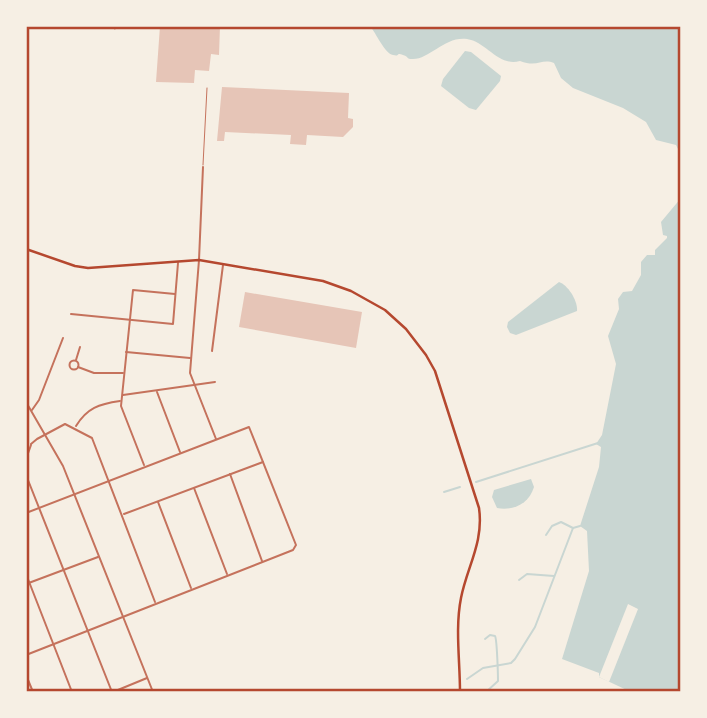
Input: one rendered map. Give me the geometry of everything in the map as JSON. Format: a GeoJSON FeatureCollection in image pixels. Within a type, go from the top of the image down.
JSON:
{"type":"FeatureCollection","features":[{"type":"Feature","properties":{"kind":"main road"},"geometry":{"type":"LineString","coordinates":[[26,249],[88,268],[200,260],[299,276],[351,291],[385,310],[407,330],[426,355],[439,382],[480,514],[478,545],[461,598],[458,622],[460,692]]}},
{"type":"Feature","properties":{"kind":"street"},"geometry":{"type":"LineString","coordinates":[[203,167],[200,260],[190,373],[216,439]]}},
{"type":"Feature","properties":{"kind":"street"},"geometry":{"type":"LineString","coordinates":[[71,314],[173,324],[178,261]]}},
{"type":"Feature","properties":{"kind":"street"},"geometry":{"type":"LineString","coordinates":[[212,351],[223,264]]}},
{"type":"Feature","properties":{"kind":"street"},"geometry":{"type":"LineString","coordinates":[[144,466],[121,401],[133,289],[175,294]]}},
{"type":"Feature","properties":{"kind":"street"},"geometry":{"type":"LineString","coordinates":[[32,410],[39,400],[62,338]]}},
{"type":"Feature","properties":{"kind":"street"},"geometry":{"type":"LineString","coordinates":[[80,347],[75,361],[78,367],[94,373],[124,373]]}},
{"type":"Feature","properties":{"kind":"street"},"geometry":{"type":"LineString","coordinates":[[126,352],[191,358]]}},
{"type":"Feature","properties":{"kind":"street"},"geometry":{"type":"LineString","coordinates":[[75,361],[70,362],[69,367],[74,370],[78,367]]}},
{"type":"Feature","properties":{"kind":"street"},"geometry":{"type":"LineString","coordinates":[[121,395],[215,382]]}},
{"type":"Feature","properties":{"kind":"street"},"geometry":{"type":"LineString","coordinates":[[156,390],[181,453]]}},
{"type":"Feature","properties":{"kind":"street"},"geometry":{"type":"LineString","coordinates":[[75,428],[85,412],[105,403],[121,401]]}},
{"type":"Feature","properties":{"kind":"street"},"geometry":{"type":"LineString","coordinates":[[26,402],[58,455],[153,692]]}},
{"type":"Feature","properties":{"kind":"street"},"geometry":{"type":"LineString","coordinates":[[26,459],[31,444],[61,425],[75,428],[92,438],[156,603]]}},
{"type":"Feature","properties":{"kind":"street"},"geometry":{"type":"LineString","coordinates":[[26,513],[249,427],[296,545],[293,550],[26,655]]}},
{"type":"Feature","properties":{"kind":"street"},"geometry":{"type":"LineString","coordinates":[[26,442],[31,444]]}},
{"type":"Feature","properties":{"kind":"street"},"geometry":{"type":"LineString","coordinates":[[122,515],[264,461]]}},
{"type":"Feature","properties":{"kind":"street"},"geometry":{"type":"LineString","coordinates":[[230,474],[262,562]]}},
{"type":"Feature","properties":{"kind":"street"},"geometry":{"type":"LineString","coordinates":[[26,475],[113,692],[148,678]]}},
{"type":"Feature","properties":{"kind":"street"},"geometry":{"type":"LineString","coordinates":[[194,488],[228,575]]}},
{"type":"Feature","properties":{"kind":"street"},"geometry":{"type":"LineString","coordinates":[[158,502],[192,589]]}},
{"type":"Feature","properties":{"kind":"street"},"geometry":{"type":"LineString","coordinates":[[28,584],[98,557]]}},
{"type":"Feature","properties":{"kind":"street"},"geometry":{"type":"LineString","coordinates":[[26,575],[72,692]]}},
{"type":"Feature","properties":{"kind":"street"},"geometry":{"type":"LineString","coordinates":[[26,675],[33,692]]}},
{"type":"Feature","properties":{"kind":"lane"},"geometry":{"type":"LineString","coordinates":[[203,167],[207,88]]}},
{"type":"Feature","properties":{"kind":"shaded area"},"geometry":{"type":"Polygon","coordinates":[[[370,26],[681,26],[681,155],[676,145],[656,140],[646,122],[623,108],[573,88],[561,78],[554,63],[505,61],[467,39],[452,41],[419,58],[409,59],[401,54],[390,54],[370,26]]]}},
{"type":"Feature","properties":{"kind":"shaded area"},"geometry":{"type":"Polygon","coordinates":[[[465,51],[471,52],[501,76],[500,81],[476,110],[469,108],[441,86],[443,79],[465,51]]]}},
{"type":"Feature","properties":{"kind":"shaded area"},"geometry":{"type":"Polygon","coordinates":[[[681,198],[681,692],[631,692],[599,677],[599,673],[562,659],[589,571],[587,531],[580,526],[599,467],[601,447],[596,444],[602,435],[616,364],[608,336],[619,309],[618,299],[623,292],[632,291],[641,275],[641,262],[647,255],[655,255],[655,250],[667,238],[663,235],[661,222],[681,198]]]}},
{"type":"Feature","properties":{"kind":"shaded area"},"geometry":{"type":"Polygon","coordinates":[[[559,282],[572,294],[577,311],[516,335],[510,333],[508,322],[559,282]]]}},
{"type":"Feature","properties":{"kind":"shaded area"},"geometry":{"type":"Polygon","coordinates":[[[531,479],[534,487],[524,502],[514,507],[497,508],[492,497],[494,490],[531,479]]]}},
{"type":"Feature","properties":{"kind":"pier"},"geometry":{"type":"Polygon","coordinates":[[[628,604],[638,609],[609,682],[599,677],[628,604]]]}},
{"type":"Feature","properties":{"kind":"building"},"geometry":{"type":"Polygon","coordinates":[[[160,26],[220,26],[219,55],[211,54],[209,71],[195,70],[194,83],[156,82],[160,26]]]}},
{"type":"Feature","properties":{"kind":"building"},"geometry":{"type":"Polygon","coordinates":[[[222,87],[349,93],[348,118],[353,119],[353,127],[343,137],[307,135],[306,145],[290,144],[291,135],[225,132],[224,141],[217,141],[222,87]]]}},
{"type":"Feature","properties":{"kind":"building"},"geometry":{"type":"Polygon","coordinates":[[[245,292],[362,312],[356,348],[239,327],[245,292]]]}},
{"type":"Feature","properties":{"kind":"waterway"},"geometry":{"type":"LineString","coordinates":[[476,482],[598,443]]}},
{"type":"Feature","properties":{"kind":"waterway"},"geometry":{"type":"LineString","coordinates":[[444,492],[460,487]]}},
{"type":"Feature","properties":{"kind":"waterway"},"geometry":{"type":"LineString","coordinates":[[546,535],[552,526],[561,522],[573,528]]}},
{"type":"Feature","properties":{"kind":"waterway"},"geometry":{"type":"LineString","coordinates":[[467,679],[483,668],[511,663],[515,659],[535,627],[573,528],[580,526]]}},
{"type":"Feature","properties":{"kind":"waterway"},"geometry":{"type":"LineString","coordinates":[[519,580],[527,574],[554,576]]}},
{"type":"Feature","properties":{"kind":"waterway"},"geometry":{"type":"LineString","coordinates":[[485,639],[490,635],[495,636],[498,677],[498,681],[486,692]]}}]}
